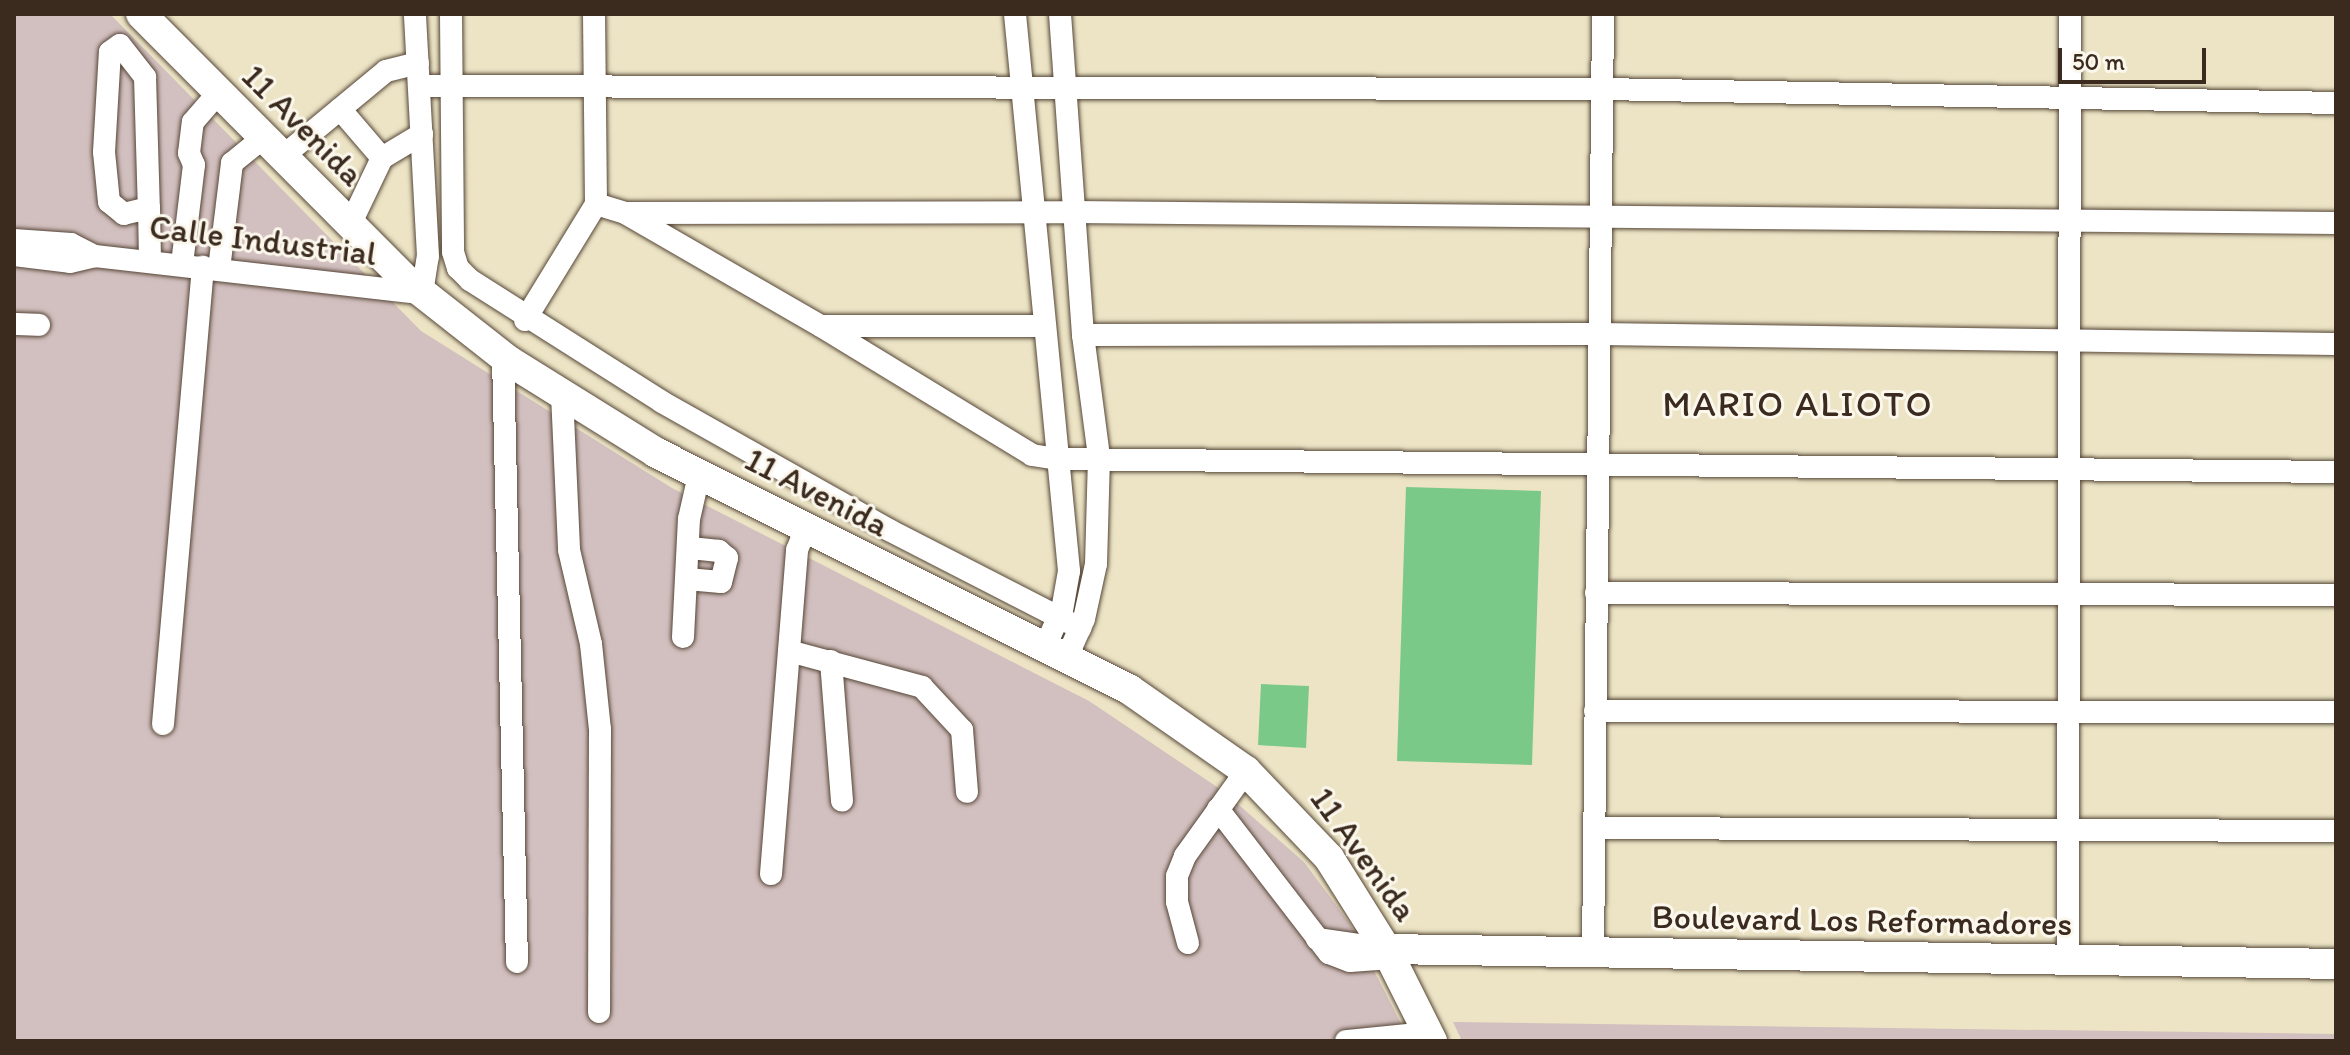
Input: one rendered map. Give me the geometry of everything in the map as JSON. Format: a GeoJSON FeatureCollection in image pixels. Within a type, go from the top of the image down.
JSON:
{"type":"FeatureCollection","features":[{"type":"Feature","properties":{"kind":"main road","name":"11 Avenida"},"geometry":{"type":"LineString","coordinates":[[141,14],[350,225],[422,293],[503,356],[699,475],[1056,652],[1189,726],[1246,771],[1329,858],[1389,953],[1430,1037]]}},
{"type":"Feature","properties":{"kind":"main road","name":"Boulevard Los Reformadores"},"geometry":{"type":"LineString","coordinates":[[1389,953],[2336,964]]}},
{"type":"Feature","properties":{"kind":"street"},"geometry":{"type":"LineString","coordinates":[[415,14],[428,256],[422,293]]}},
{"type":"Feature","properties":{"kind":"street"},"geometry":{"type":"LineString","coordinates":[[451,14],[453,252],[458,268],[525,320],[889,530],[1080,628]]}},
{"type":"Feature","properties":{"kind":"street"},"geometry":{"type":"LineString","coordinates":[[525,320],[596,204],[594,14]]}},
{"type":"Feature","properties":{"kind":"street"},"geometry":{"type":"LineString","coordinates":[[1015,14],[1069,571],[1059,617],[1056,652]]}},
{"type":"Feature","properties":{"kind":"street"},"geometry":{"type":"LineString","coordinates":[[1056,652],[1080,628],[1096,564],[1099,457],[1083,335],[1060,14]]}},
{"type":"Feature","properties":{"kind":"street"},"geometry":{"type":"LineString","coordinates":[[1593,954],[1603,14]]}},
{"type":"Feature","properties":{"kind":"street"},"geometry":{"type":"LineString","coordinates":[[2068,960],[2070,14]]}},
{"type":"Feature","properties":{"kind":"street"},"geometry":{"type":"LineString","coordinates":[[149,208],[124,214],[109,202],[104,152],[110,52],[120,45],[145,77],[149,208],[150,261]]}},
{"type":"Feature","properties":{"kind":"street"},"geometry":{"type":"LineString","coordinates":[[163,724],[201,267],[232,163],[272,147],[340,109],[386,71],[418,63]]}},
{"type":"Feature","properties":{"kind":"street"},"geometry":{"type":"LineString","coordinates":[[419,86],[597,83],[1022,88],[1602,89],[2336,103]]}},
{"type":"Feature","properties":{"kind":"street"},"geometry":{"type":"LineString","coordinates":[[201,267],[179,215],[183,162],[189,153],[193,122],[218,93]]}},
{"type":"Feature","properties":{"kind":"street"},"geometry":{"type":"LineString","coordinates":[[340,109],[382,158]]}},
{"type":"Feature","properties":{"kind":"street"},"geometry":{"type":"LineString","coordinates":[[350,225],[382,158],[422,134]]}},
{"type":"Feature","properties":{"kind":"street"},"geometry":{"type":"LineString","coordinates":[[596,204],[625,213],[821,326],[1032,455],[1056,459],[1099,457],[2336,472]]}},
{"type":"Feature","properties":{"kind":"street"},"geometry":{"type":"LineString","coordinates":[[625,213],[1033,211],[1600,219],[2336,223]]}},
{"type":"Feature","properties":{"kind":"street","name":"Calle Industrial"},"geometry":{"type":"LineString","coordinates":[[14,240],[71,244],[95,256]]}},
{"type":"Feature","properties":{"kind":"street","name":"Calle Industrial"},"geometry":{"type":"LineString","coordinates":[[14,255],[70,262],[95,256],[150,261],[422,293]]}},
{"type":"Feature","properties":{"kind":"street"},"geometry":{"type":"LineString","coordinates":[[14,324],[39,325]]}},
{"type":"Feature","properties":{"kind":"street"},"geometry":{"type":"LineString","coordinates":[[821,326],[1044,326]]}},
{"type":"Feature","properties":{"kind":"street"},"geometry":{"type":"LineString","coordinates":[[1083,335],[1599,334],[2336,344]]}},
{"type":"Feature","properties":{"kind":"street"},"geometry":{"type":"LineString","coordinates":[[503,356],[517,962]]}},
{"type":"Feature","properties":{"kind":"street"},"geometry":{"type":"LineString","coordinates":[[562,394],[569,550],[591,644],[600,729],[599,1012]]}},
{"type":"Feature","properties":{"kind":"street"},"geometry":{"type":"LineString","coordinates":[[683,637],[688,548],[699,475]]}},
{"type":"Feature","properties":{"kind":"street"},"geometry":{"type":"LineString","coordinates":[[771,874],[797,550],[805,530]]}},
{"type":"Feature","properties":{"kind":"street"},"geometry":{"type":"LineString","coordinates":[[687,579],[721,582],[727,558],[719,551],[688,548]]}},
{"type":"Feature","properties":{"kind":"street"},"geometry":{"type":"LineString","coordinates":[[1596,593],[2336,595]]}},
{"type":"Feature","properties":{"kind":"street"},"geometry":{"type":"LineString","coordinates":[[789,651],[922,687],[962,730],[967,792]]}},
{"type":"Feature","properties":{"kind":"street"},"geometry":{"type":"LineString","coordinates":[[831,661],[842,801]]}},
{"type":"Feature","properties":{"kind":"street"},"geometry":{"type":"LineString","coordinates":[[1595,711],[2336,712]]}},
{"type":"Feature","properties":{"kind":"street"},"geometry":{"type":"LineString","coordinates":[[1188,943],[1177,902],[1177,876],[1218,809],[1246,771]]}},
{"type":"Feature","properties":{"kind":"street"},"geometry":{"type":"LineString","coordinates":[[1218,809],[1317,939],[1389,953]]}},
{"type":"Feature","properties":{"kind":"street"},"geometry":{"type":"LineString","coordinates":[[1594,828],[2336,831]]}},
{"type":"Feature","properties":{"kind":"street"},"geometry":{"type":"LineString","coordinates":[[1346,1041],[1430,1037]]}},
{"type":"Feature","properties":{"kind":"shaded area"},"geometry":{"type":"Polygon","coordinates":[[[14,14],[110,14],[421,331],[672,488],[1089,701],[1223,791],[1304,862],[1350,924],[1410,1041],[14,1041],[14,14]]]}},
{"type":"Feature","properties":{"kind":"shaded area"},"geometry":{"type":"Polygon","coordinates":[[[1453,1022],[2336,1034],[2336,1041],[1462,1041],[1453,1022]]]}},
{"type":"Feature","properties":{"kind":"green space"},"geometry":{"type":"Polygon","coordinates":[[[1406,487],[1541,491],[1532,765],[1397,761],[1406,487]]]}},
{"type":"Feature","properties":{"kind":"green space"},"geometry":{"type":"Polygon","coordinates":[[[1261,684],[1309,686],[1306,748],[1258,745],[1261,684]]]}},
{"type":"Feature","properties":{"kind":"district","name":"MARIO ALIOTO"},"geometry":{"type":"Point","coordinates":[1798,404]}}]}
